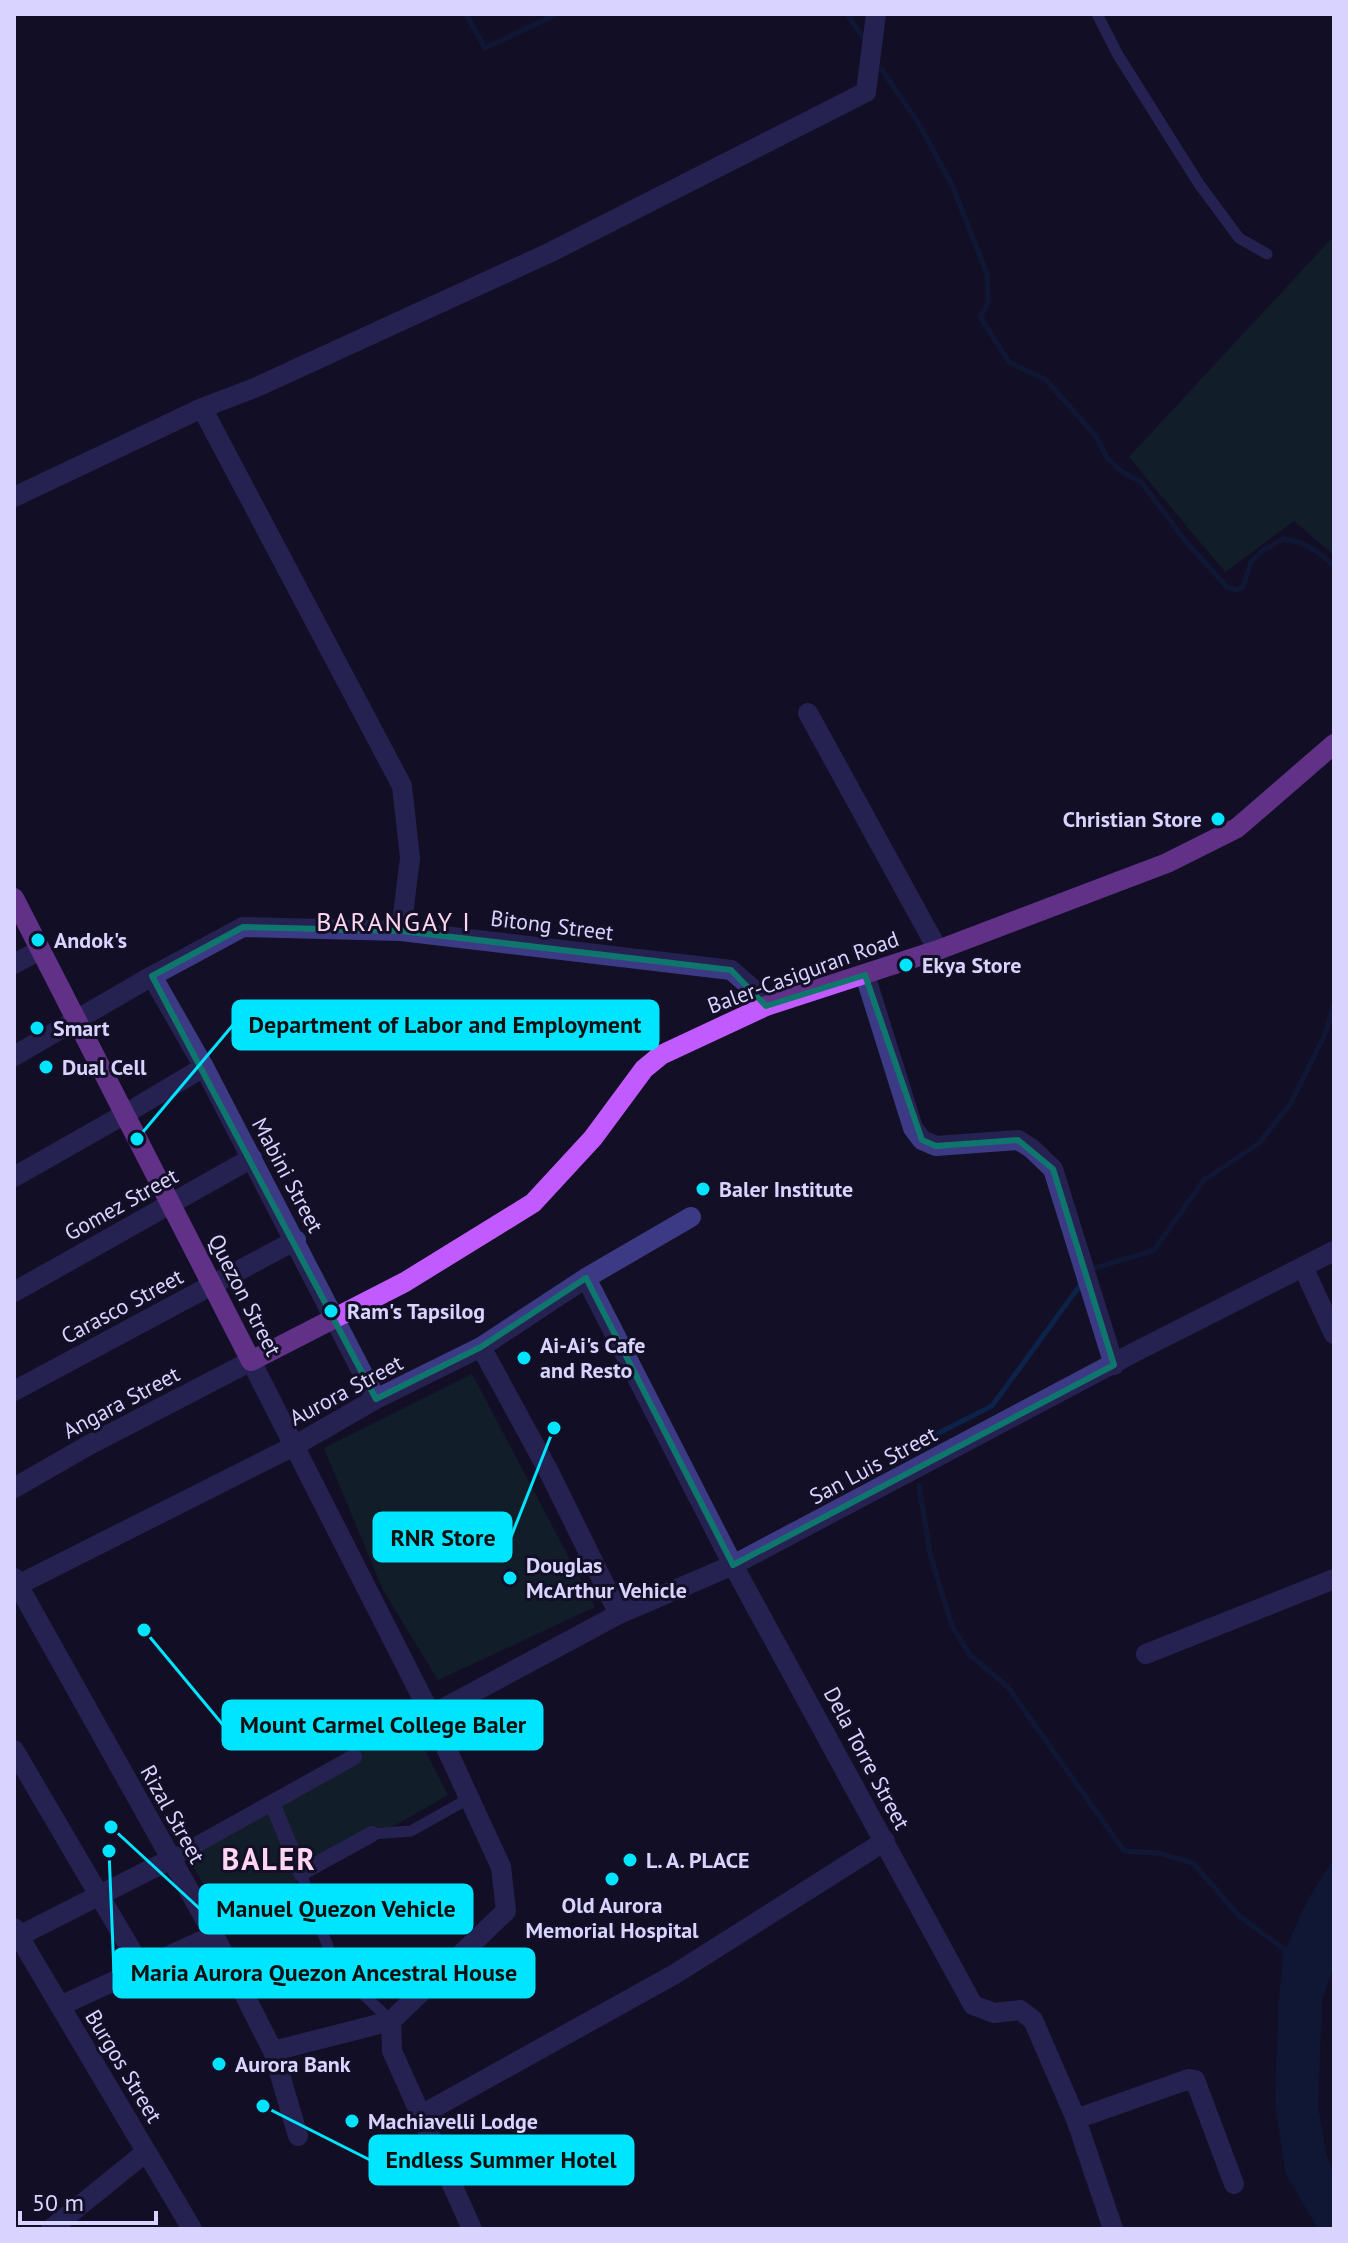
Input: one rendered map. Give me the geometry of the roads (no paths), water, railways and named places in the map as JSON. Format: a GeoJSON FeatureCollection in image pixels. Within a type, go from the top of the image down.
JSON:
{"type":"FeatureCollection","features":[{"type":"Feature","properties":{"kind":"main road","name":"Baler-Casiguran Road"},"geometry":{"type":"LineString","coordinates":[[251,1361],[405,1282],[533,1203],[593,1138],[644,1069],[661,1055],[766,1006],[938,950],[1167,863],[1237,828],[1334,744]]}},
{"type":"Feature","properties":{"kind":"main road","name":"Quezon Street"},"geometry":{"type":"LineString","coordinates":[[14,898],[251,1361]]}},
{"type":"Feature","properties":{"kind":"street"},"geometry":{"type":"LineString","coordinates":[[14,497],[202,408],[257,387],[551,252],[866,92],[876,14]]}},
{"type":"Feature","properties":{"kind":"street"},"geometry":{"type":"LineString","coordinates":[[202,408],[402,786],[410,858],[401,931]]}},
{"type":"Feature","properties":{"kind":"street"},"geometry":{"type":"LineString","coordinates":[[808,713],[938,950]]}},
{"type":"Feature","properties":{"kind":"street","name":"Bitong Street"},"geometry":{"type":"LineString","coordinates":[[14,1056],[243,927],[401,931],[731,970],[753,989],[766,1006]]}},
{"type":"Feature","properties":{"kind":"street"},"geometry":{"type":"LineString","coordinates":[[14,964],[40,950]]}},
{"type":"Feature","properties":{"kind":"street"},"geometry":{"type":"LineString","coordinates":[[865,975],[913,1128],[922,1140],[936,1146],[1018,1140],[1053,1169],[1114,1365]]}},
{"type":"Feature","properties":{"kind":"street","name":"Mabini Street"},"geometry":{"type":"LineString","coordinates":[[152,976],[296,1240],[376,1399]]}},
{"type":"Feature","properties":{"kind":"street"},"geometry":{"type":"LineString","coordinates":[[14,1177],[204,1067]]}},
{"type":"Feature","properties":{"kind":"street","name":"Gomez Street"},"geometry":{"type":"LineString","coordinates":[[14,1292],[252,1158]]}},
{"type":"Feature","properties":{"kind":"street","name":"Aurora Street"},"geometry":{"type":"LineString","coordinates":[[15,1583],[294,1446],[376,1399],[481,1347],[586,1278],[691,1217]]}},
{"type":"Feature","properties":{"kind":"street","name":"Carasco Street"},"geometry":{"type":"LineString","coordinates":[[14,1391],[296,1240]]}},
{"type":"Feature","properties":{"kind":"street","name":"San Luis Street"},"geometry":{"type":"LineString","coordinates":[[431,1715],[619,1614],[733,1565],[1135,1352],[1334,1251]]}},
{"type":"Feature","properties":{"kind":"street"},"geometry":{"type":"LineString","coordinates":[[1303,1267],[1334,1334]]}},
{"type":"Feature","properties":{"kind":"street","name":"Dela Torre Street"},"geometry":{"type":"LineString","coordinates":[[586,1278],[733,1565],[973,2005],[994,2013],[1020,2010],[1033,2020],[1076,2119],[1113,2229]]}},
{"type":"Feature","properties":{"kind":"street"},"geometry":{"type":"LineString","coordinates":[[481,1347],[548,1470],[619,1614]]}},
{"type":"Feature","properties":{"kind":"street","name":"Quezon Street"},"geometry":{"type":"LineString","coordinates":[[251,1361],[431,1715],[501,1867],[506,1911],[391,2021]]}},
{"type":"Feature","properties":{"kind":"street","name":"Angara Street"},"geometry":{"type":"LineString","coordinates":[[14,1488],[89,1445],[251,1361]]}},
{"type":"Feature","properties":{"kind":"street"},"geometry":{"type":"LineString","coordinates":[[1146,1654],[1334,1579]]}},
{"type":"Feature","properties":{"kind":"street","name":"Rizal Street"},"geometry":{"type":"LineString","coordinates":[[15,1583],[214,1935],[273,2051],[298,2136]]}},
{"type":"Feature","properties":{"kind":"street"},"geometry":{"type":"LineString","coordinates":[[14,1750],[143,1970]]}},
{"type":"Feature","properties":{"kind":"street"},"geometry":{"type":"LineString","coordinates":[[16,1932],[171,1859],[354,1757]]}},
{"type":"Feature","properties":{"kind":"street"},"geometry":{"type":"LineString","coordinates":[[272,1803],[301,1873],[372,1834]]}},
{"type":"Feature","properties":{"kind":"street"},"geometry":{"type":"LineString","coordinates":[[421,2115],[675,1974],[885,1841]]}},
{"type":"Feature","properties":{"kind":"street","name":"Burgos Street"},"geometry":{"type":"LineString","coordinates":[[16,1932],[192,2229]]}},
{"type":"Feature","properties":{"kind":"street"},"geometry":{"type":"LineString","coordinates":[[60,2006],[214,1935]]}},
{"type":"Feature","properties":{"kind":"street"},"geometry":{"type":"LineString","coordinates":[[273,2051],[391,2021],[392,2051],[472,2229]]}},
{"type":"Feature","properties":{"kind":"street"},"geometry":{"type":"LineString","coordinates":[[1076,2119],[1189,2079],[1195,2080],[1234,2184]]}},
{"type":"Feature","properties":{"kind":"street"},"geometry":{"type":"LineString","coordinates":[[51,2229],[146,2152]]}},
{"type":"Feature","properties":{"kind":"lane"},"geometry":{"type":"LineString","coordinates":[[1097,14],[1118,55],[1199,184],[1239,238],[1267,254]]}},
{"type":"Feature","properties":{"kind":"lane"},"geometry":{"type":"LineString","coordinates":[[372,1834],[411,1831],[468,1799]]}},
{"type":"Feature","properties":{"kind":"lane"},"geometry":{"type":"LineString","coordinates":[[301,1873],[332,1958]]}},
{"type":"Feature","properties":{"kind":"lane"},"geometry":{"type":"LineString","coordinates":[[339,1971],[391,2021]]}},
{"type":"Feature","properties":{"kind":"water"},"geometry":{"type":"Polygon","coordinates":[[[1334,1859],[1334,1965],[1322,2000],[1318,2107],[1326,2154],[1334,2174],[1334,2229],[1318,2229],[1286,2174],[1275,2104],[1279,2002],[1283,1955],[1307,1901],[1334,1859]]]}},
{"type":"Feature","properties":{"kind":"waterway"},"geometry":{"type":"LineString","coordinates":[[466,14],[485,48],[557,14]]}},
{"type":"Feature","properties":{"kind":"waterway"},"geometry":{"type":"LineString","coordinates":[[847,14],[862,36]]}},
{"type":"Feature","properties":{"kind":"waterway"},"geometry":{"type":"LineString","coordinates":[[882,70],[919,124],[953,187],[987,274],[988,303],[980,317],[1009,362],[1046,380],[1095,435],[1108,459],[1121,471],[1141,482],[1188,544],[1227,587],[1237,590],[1243,587],[1251,562],[1262,551],[1283,539],[1311,548],[1334,566]]}},
{"type":"Feature","properties":{"kind":"waterway"},"geometry":{"type":"LineString","coordinates":[[1092,1269],[1154,1250],[1204,1180],[1259,1143],[1291,1103],[1326,1032],[1334,1004]]}},
{"type":"Feature","properties":{"kind":"waterway"},"geometry":{"type":"LineString","coordinates":[[917,1444],[992,1406],[1081,1284]]}},
{"type":"Feature","properties":{"kind":"waterway"},"geometry":{"type":"LineString","coordinates":[[919,1486],[930,1554],[952,1626],[970,1655],[1008,1687],[1124,1851],[1159,1853],[1193,1863],[1239,1916],[1288,1952]]}},
{"type":"Feature","properties":{"kind":"place","name":"Christian Store"},"geometry":{"type":"Point","coordinates":[1218,819]}},
{"type":"Feature","properties":{"kind":"place","name":"Andok's"},"geometry":{"type":"Point","coordinates":[38,940]}},
{"type":"Feature","properties":{"kind":"place","name":"Ekya Store"},"geometry":{"type":"Point","coordinates":[906,965]}},
{"type":"Feature","properties":{"kind":"place","name":"Smart"},"geometry":{"type":"Point","coordinates":[37,1028]}},
{"type":"Feature","properties":{"kind":"place","name":"Dual Cell"},"geometry":{"type":"Point","coordinates":[46,1067]}},
{"type":"Feature","properties":{"kind":"place","name":"Department of Labor and Employment"},"geometry":{"type":"Point","coordinates":[137,1139]}},
{"type":"Feature","properties":{"kind":"place","name":"Baler Institute"},"geometry":{"type":"Point","coordinates":[703,1189]}},
{"type":"Feature","properties":{"kind":"place","name":"Ram's Tapsilog"},"geometry":{"type":"Point","coordinates":[331,1311]}},
{"type":"Feature","properties":{"kind":"place","name":"Ai-Ai's Cafe and Resto"},"geometry":{"type":"Point","coordinates":[524,1358]}},
{"type":"Feature","properties":{"kind":"place","name":"RNR Store"},"geometry":{"type":"Point","coordinates":[554,1428]}},
{"type":"Feature","properties":{"kind":"place","name":"Douglas McArthur Vehicle"},"geometry":{"type":"Point","coordinates":[510,1578]}},
{"type":"Feature","properties":{"kind":"place","name":"Mount Carmel College Baler"},"geometry":{"type":"Point","coordinates":[144,1630]}},
{"type":"Feature","properties":{"kind":"place","name":"Manuel Quezon Vehicle"},"geometry":{"type":"Point","coordinates":[111,1827]}},
{"type":"Feature","properties":{"kind":"place","name":"Maria Aurora Quezon Ancestral House"},"geometry":{"type":"Point","coordinates":[109,1851]}},
{"type":"Feature","properties":{"kind":"place","name":"L. A. PLACE"},"geometry":{"type":"Point","coordinates":[630,1860]}},
{"type":"Feature","properties":{"kind":"place","name":"Old Aurora Memorial Hospital"},"geometry":{"type":"Point","coordinates":[612,1879]}},
{"type":"Feature","properties":{"kind":"place","name":"Aurora Bank"},"geometry":{"type":"Point","coordinates":[219,2064]}},
{"type":"Feature","properties":{"kind":"place","name":"Endless Summer Hotel"},"geometry":{"type":"Point","coordinates":[263,2106]}},
{"type":"Feature","properties":{"kind":"place","name":"Machiavelli Lodge"},"geometry":{"type":"Point","coordinates":[352,2121]}},
{"type":"Feature","properties":{"kind":"district","name":"BARANGAY I"},"geometry":{"type":"Point","coordinates":[394,922]}},
{"type":"Feature","properties":{"kind":"district","name":"BALER"},"geometry":{"type":"Point","coordinates":[269,1860]}}]}
